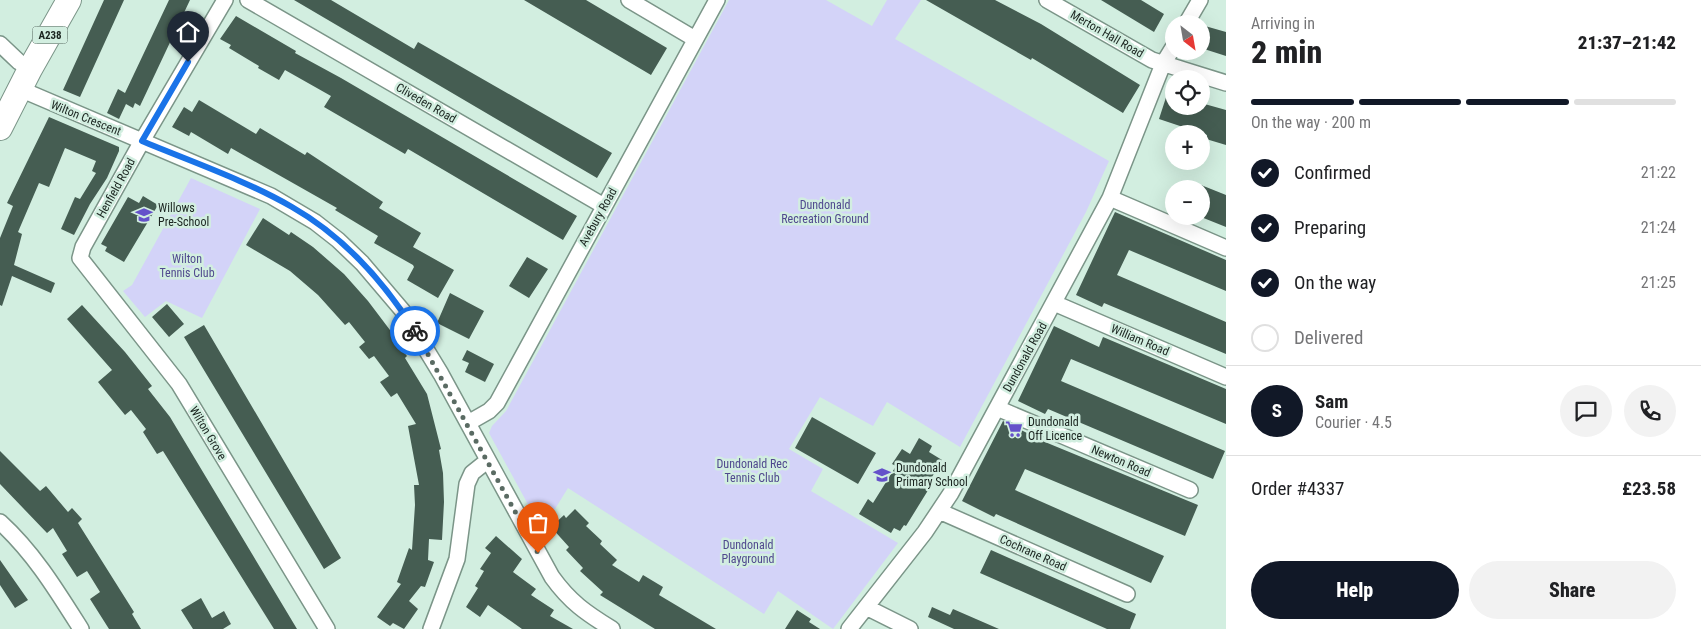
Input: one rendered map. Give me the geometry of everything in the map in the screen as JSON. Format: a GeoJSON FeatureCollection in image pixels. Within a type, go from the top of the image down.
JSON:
{"type":"FeatureCollection","features":[{"type":"Feature","properties":{"kind":"main road","name":"A238"},"geometry":{"type":"LineString","coordinates":[[0,128],[69,0]]}},
{"type":"Feature","properties":{"kind":"street","name":"Henfield Road"},"geometry":{"type":"LineString","coordinates":[[83,247],[142,141],[225,0]]}},
{"type":"Feature","properties":{"kind":"street","name":"Cliveden Road"},"geometry":{"type":"LineString","coordinates":[[248,0],[604,206]]}},
{"type":"Feature","properties":{"kind":"street"},"geometry":{"type":"LineString","coordinates":[[629,0],[695,39]]}},
{"type":"Feature","properties":{"kind":"street","name":"Avebury Road"},"geometry":{"type":"LineString","coordinates":[[468,423],[489,412],[497,403],[717,0]]}},
{"type":"Feature","properties":{"kind":"street","name":"Merton Hall Road"},"geometry":{"type":"LineString","coordinates":[[1047,0],[1152,60],[1226,83]]}},
{"type":"Feature","properties":{"kind":"street"},"geometry":{"type":"LineString","coordinates":[[1191,15],[1200,0]]}},
{"type":"Feature","properties":{"kind":"street","name":"Wilton Crescent"},"geometry":{"type":"LineString","coordinates":[[0,44],[19,62],[25,79],[142,141],[271,196],[308,217],[338,240],[373,275],[402,310],[468,423],[532,541],[566,596],[581,609],[612,629]]}},
{"type":"Feature","properties":{"kind":"street","name":"Dundonald Road"},"geometry":{"type":"LineString","coordinates":[[849,629],[939,511],[997,408],[1110,198],[1165,60]]}},
{"type":"Feature","properties":{"kind":"street"},"geometry":{"type":"LineString","coordinates":[[1110,198],[1226,248]]}},
{"type":"Feature","properties":{"kind":"street","name":"Wilton Grove"},"geometry":{"type":"LineString","coordinates":[[83,247],[80,258],[82,263],[120,306],[179,384],[327,629]]}},
{"type":"Feature","properties":{"kind":"street","name":"William Road"},"geometry":{"type":"LineString","coordinates":[[1054,303],[1226,377]]}},
{"type":"Feature","properties":{"kind":"street","name":"Newton Road"},"geometry":{"type":"LineString","coordinates":[[997,408],[1190,490]]}},
{"type":"Feature","properties":{"kind":"street"},"geometry":{"type":"LineString","coordinates":[[431,629],[457,559],[467,484],[472,473],[488,461]]}},
{"type":"Feature","properties":{"kind":"street","name":"Cochrane Road"},"geometry":{"type":"LineString","coordinates":[[939,511],[1127,594]]}},
{"type":"Feature","properties":{"kind":"street"},"geometry":{"type":"LineString","coordinates":[[0,522],[38,563],[81,629]]}},
{"type":"Feature","properties":{"kind":"street"},"geometry":{"type":"LineString","coordinates":[[866,607],[910,629]]}},
{"type":"Feature","properties":{"kind":"green space","name":"Dundonald Recreation Ground"},"geometry":{"type":"Polygon","coordinates":[[[729,0],[826,0],[872,26],[887,0],[921,0],[895,39],[1109,161],[1086,212],[960,447],[887,402],[873,426],[820,397],[789,449],[823,469],[811,491],[898,543],[833,629],[778,591],[764,614],[568,488],[542,530],[489,433],[492,426],[506,411],[729,0]]]}},
{"type":"Feature","properties":{"kind":"green space","name":"Wilton Tennis Club"},"geometry":{"type":"Polygon","coordinates":[[[191,178],[260,209],[202,318],[166,301],[145,317],[123,291],[132,285],[191,178]]]}},
{"type":"Feature","properties":{"kind":"building"},"geometry":{"type":"Polygon","coordinates":[[[104,0],[124,0],[80,97],[63,90],[104,0]]]}},
{"type":"Feature","properties":{"kind":"building"},"geometry":{"type":"Polygon","coordinates":[[[169,0],[190,0],[140,106],[135,103],[133,108],[126,104],[119,119],[107,113],[118,89],[125,93],[169,0]]]}},
{"type":"Feature","properties":{"kind":"building"},"geometry":{"type":"Polygon","coordinates":[[[294,0],[331,0],[414,49],[418,42],[612,153],[597,178],[294,0]]]}},
{"type":"Feature","properties":{"kind":"building"},"geometry":{"type":"Polygon","coordinates":[[[524,0],[586,0],[667,48],[651,75],[524,0]]]}},
{"type":"Feature","properties":{"kind":"building"},"geometry":{"type":"Polygon","coordinates":[[[926,0],[995,0],[1041,24],[1140,85],[1123,113],[1032,58],[1031,60],[926,0]]]}},
{"type":"Feature","properties":{"kind":"building"},"geometry":{"type":"Polygon","coordinates":[[[1101,0],[1141,0],[1164,14],[1154,32],[1101,0]]]}},
{"type":"Feature","properties":{"kind":"building"},"geometry":{"type":"Polygon","coordinates":[[[236,16],[296,51],[295,53],[577,216],[563,240],[408,149],[405,154],[324,107],[331,96],[285,70],[279,80],[258,68],[259,66],[229,48],[231,45],[220,39],[236,16]]]}},
{"type":"Feature","properties":{"kind":"building"},"geometry":{"type":"Polygon","coordinates":[[[1210,27],[1226,32],[1226,56],[1210,51],[1210,27]]]}},
{"type":"Feature","properties":{"kind":"building"},"geometry":{"type":"Polygon","coordinates":[[[199,100],[256,134],[260,128],[305,155],[307,152],[383,202],[379,208],[421,233],[413,247],[454,270],[438,298],[407,280],[414,267],[413,265],[374,243],[378,236],[335,210],[337,208],[231,148],[228,154],[191,132],[189,136],[172,127],[184,107],[192,112],[199,100]]]}},
{"type":"Feature","properties":{"kind":"building"},"geometry":{"type":"Polygon","coordinates":[[[1165,100],[1165,115],[1210,115],[1210,106],[1226,110],[1226,145],[1210,140],[1210,125],[1177,125],[1159,119],[1165,100]]]}},
{"type":"Feature","properties":{"kind":"building"},"geometry":{"type":"Polygon","coordinates":[[[49,117],[119,147],[119,151],[107,178],[90,204],[74,235],[61,229],[75,197],[80,199],[96,173],[92,171],[96,161],[65,148],[49,187],[39,183],[18,232],[22,234],[14,265],[55,283],[51,293],[12,276],[2,306],[0,305],[0,238],[13,206],[7,203],[49,117]]]}},
{"type":"Feature","properties":{"kind":"building"},"geometry":{"type":"Polygon","coordinates":[[[1210,189],[1226,195],[1226,227],[1210,221],[1210,189]]]}},
{"type":"Feature","properties":{"kind":"building"},"geometry":{"type":"Polygon","coordinates":[[[143,196],[158,205],[124,262],[105,251],[107,247],[101,244],[128,197],[139,203],[143,196]]]}},
{"type":"Feature","properties":{"kind":"building"},"geometry":{"type":"Polygon","coordinates":[[[1115,212],[1226,260],[1226,291],[1129,250],[1117,275],[1226,322],[1226,354],[1104,303],[1102,307],[1076,295],[1115,212]]]}},
{"type":"Feature","properties":{"kind":"building"},"geometry":{"type":"Polygon","coordinates":[[[263,218],[289,235],[291,232],[313,247],[344,274],[368,301],[396,338],[394,340],[407,356],[405,358],[427,394],[441,449],[439,450],[443,473],[444,502],[442,540],[429,539],[428,560],[434,562],[425,587],[421,586],[409,601],[418,609],[404,629],[393,623],[390,626],[377,617],[401,584],[397,582],[409,548],[412,550],[415,505],[414,485],[419,485],[408,426],[416,424],[397,393],[391,397],[380,382],[389,376],[374,356],[369,359],[359,347],[365,342],[349,322],[345,325],[318,295],[290,271],[246,245],[263,218]]]}},
{"type":"Feature","properties":{"kind":"building"},"geometry":{"type":"Polygon","coordinates":[[[527,257],[548,269],[529,298],[509,286],[527,257]]]}},
{"type":"Feature","properties":{"kind":"building"},"geometry":{"type":"Polygon","coordinates":[[[450,293],[484,311],[469,339],[437,323],[450,293]]]}},
{"type":"Feature","properties":{"kind":"building"},"geometry":{"type":"Polygon","coordinates":[[[167,304],[184,324],[169,337],[152,317],[167,304]]]}},
{"type":"Feature","properties":{"kind":"building"},"geometry":{"type":"Polygon","coordinates":[[[82,305],[125,352],[152,386],[148,389],[170,417],[297,629],[274,629],[163,451],[157,454],[143,432],[146,429],[131,410],[125,415],[98,382],[112,370],[67,319],[82,305]]]}},
{"type":"Feature","properties":{"kind":"building"},"geometry":{"type":"Polygon","coordinates":[[[204,325],[341,558],[324,569],[184,337],[204,325]]]}},
{"type":"Feature","properties":{"kind":"building"},"geometry":{"type":"Polygon","coordinates":[[[1054,326],[1099,347],[1103,337],[1226,389],[1226,424],[1071,359],[1061,381],[1225,451],[1213,479],[1048,409],[1045,414],[1018,401],[1054,326]]]}},
{"type":"Feature","properties":{"kind":"building"},"geometry":{"type":"Polygon","coordinates":[[[467,350],[494,364],[485,382],[465,372],[469,363],[462,360],[467,350]]]}},
{"type":"Feature","properties":{"kind":"building"},"geometry":{"type":"Polygon","coordinates":[[[812,417],[876,453],[858,484],[795,448],[812,417]]]}},
{"type":"Feature","properties":{"kind":"building"},"geometry":{"type":"Polygon","coordinates":[[[1003,421],[1045,442],[1198,505],[1185,536],[1025,469],[1015,490],[1164,556],[1151,583],[996,514],[994,517],[962,501],[1003,421]]]}},
{"type":"Feature","properties":{"kind":"building"},"geometry":{"type":"Polygon","coordinates":[[[919,438],[932,446],[929,452],[942,460],[932,477],[935,479],[906,526],[904,525],[900,531],[894,528],[891,533],[859,514],[868,499],[873,503],[896,466],[892,464],[902,449],[910,454],[919,438]]]}},
{"type":"Feature","properties":{"kind":"building"},"geometry":{"type":"Polygon","coordinates":[[[0,451],[40,491],[46,486],[68,512],[72,508],[82,519],[78,523],[134,612],[132,614],[141,629],[109,629],[90,599],[100,592],[87,571],[77,577],[62,554],[67,551],[53,528],[47,533],[0,484],[0,451]]]}},
{"type":"Feature","properties":{"kind":"building"},"geometry":{"type":"Polygon","coordinates":[[[575,509],[589,523],[586,526],[602,541],[600,544],[617,560],[612,565],[639,582],[643,575],[663,587],[659,595],[716,629],[655,629],[600,595],[603,592],[580,571],[583,568],[566,550],[569,547],[551,527],[564,515],[566,518],[575,509]]]}},
{"type":"Feature","properties":{"kind":"building"},"geometry":{"type":"Polygon","coordinates":[[[496,536],[522,559],[513,572],[536,589],[531,595],[554,610],[550,616],[573,629],[522,629],[488,605],[480,617],[466,607],[478,588],[475,586],[484,571],[480,569],[491,553],[485,548],[496,536]]]}},
{"type":"Feature","properties":{"kind":"building"},"geometry":{"type":"Polygon","coordinates":[[[991,550],[1136,614],[1130,629],[1107,629],[980,573],[991,550]]]}},
{"type":"Feature","properties":{"kind":"building"},"geometry":{"type":"Polygon","coordinates":[[[0,560],[28,600],[15,608],[0,585],[0,560]]]}},
{"type":"Feature","properties":{"kind":"building"},"geometry":{"type":"Polygon","coordinates":[[[201,598],[212,618],[224,611],[231,624],[223,629],[193,629],[181,610],[201,598]]]}},
{"type":"Feature","properties":{"kind":"building"},"geometry":{"type":"Polygon","coordinates":[[[932,607],[950,615],[953,609],[999,629],[954,629],[928,617],[932,607]]]}},
{"type":"Feature","properties":{"kind":"building"},"geometry":{"type":"Polygon","coordinates":[[[797,610],[811,619],[809,622],[820,629],[785,629],[797,610]]]}},
{"type":"Feature","properties":{"kind":"way so far"},"geometry":{"type":"LineString","coordinates":[[415,331],[441,374],[538,553]]}},
{"type":"Feature","properties":{"kind":"place","name":"Willows Pre-School"},"geometry":{"type":"Point","coordinates":[144,215]}},
{"type":"Feature","properties":{"kind":"place","name":"Dundonald Off Licence"},"geometry":{"type":"Point","coordinates":[1014,429]}},
{"type":"Feature","properties":{"kind":"place","name":"Dundonald Primary School"},"geometry":{"type":"Point","coordinates":[882,475]}},
{"type":"Feature","properties":{"kind":"route"},"geometry":{"type":"LineString","coordinates":[[188,62],[142,141],[271,196],[315,222],[338,240],[385,288],[415,331]]}},
{"type":"Feature","properties":{"kind":"park label","name":"Dundonald Rec Tennis Club"},"geometry":{"type":"Point","coordinates":[752,471]}},
{"type":"Feature","properties":{"kind":"park label","name":"Dundonald Playground"},"geometry":{"type":"Point","coordinates":[748,552]}}]}
